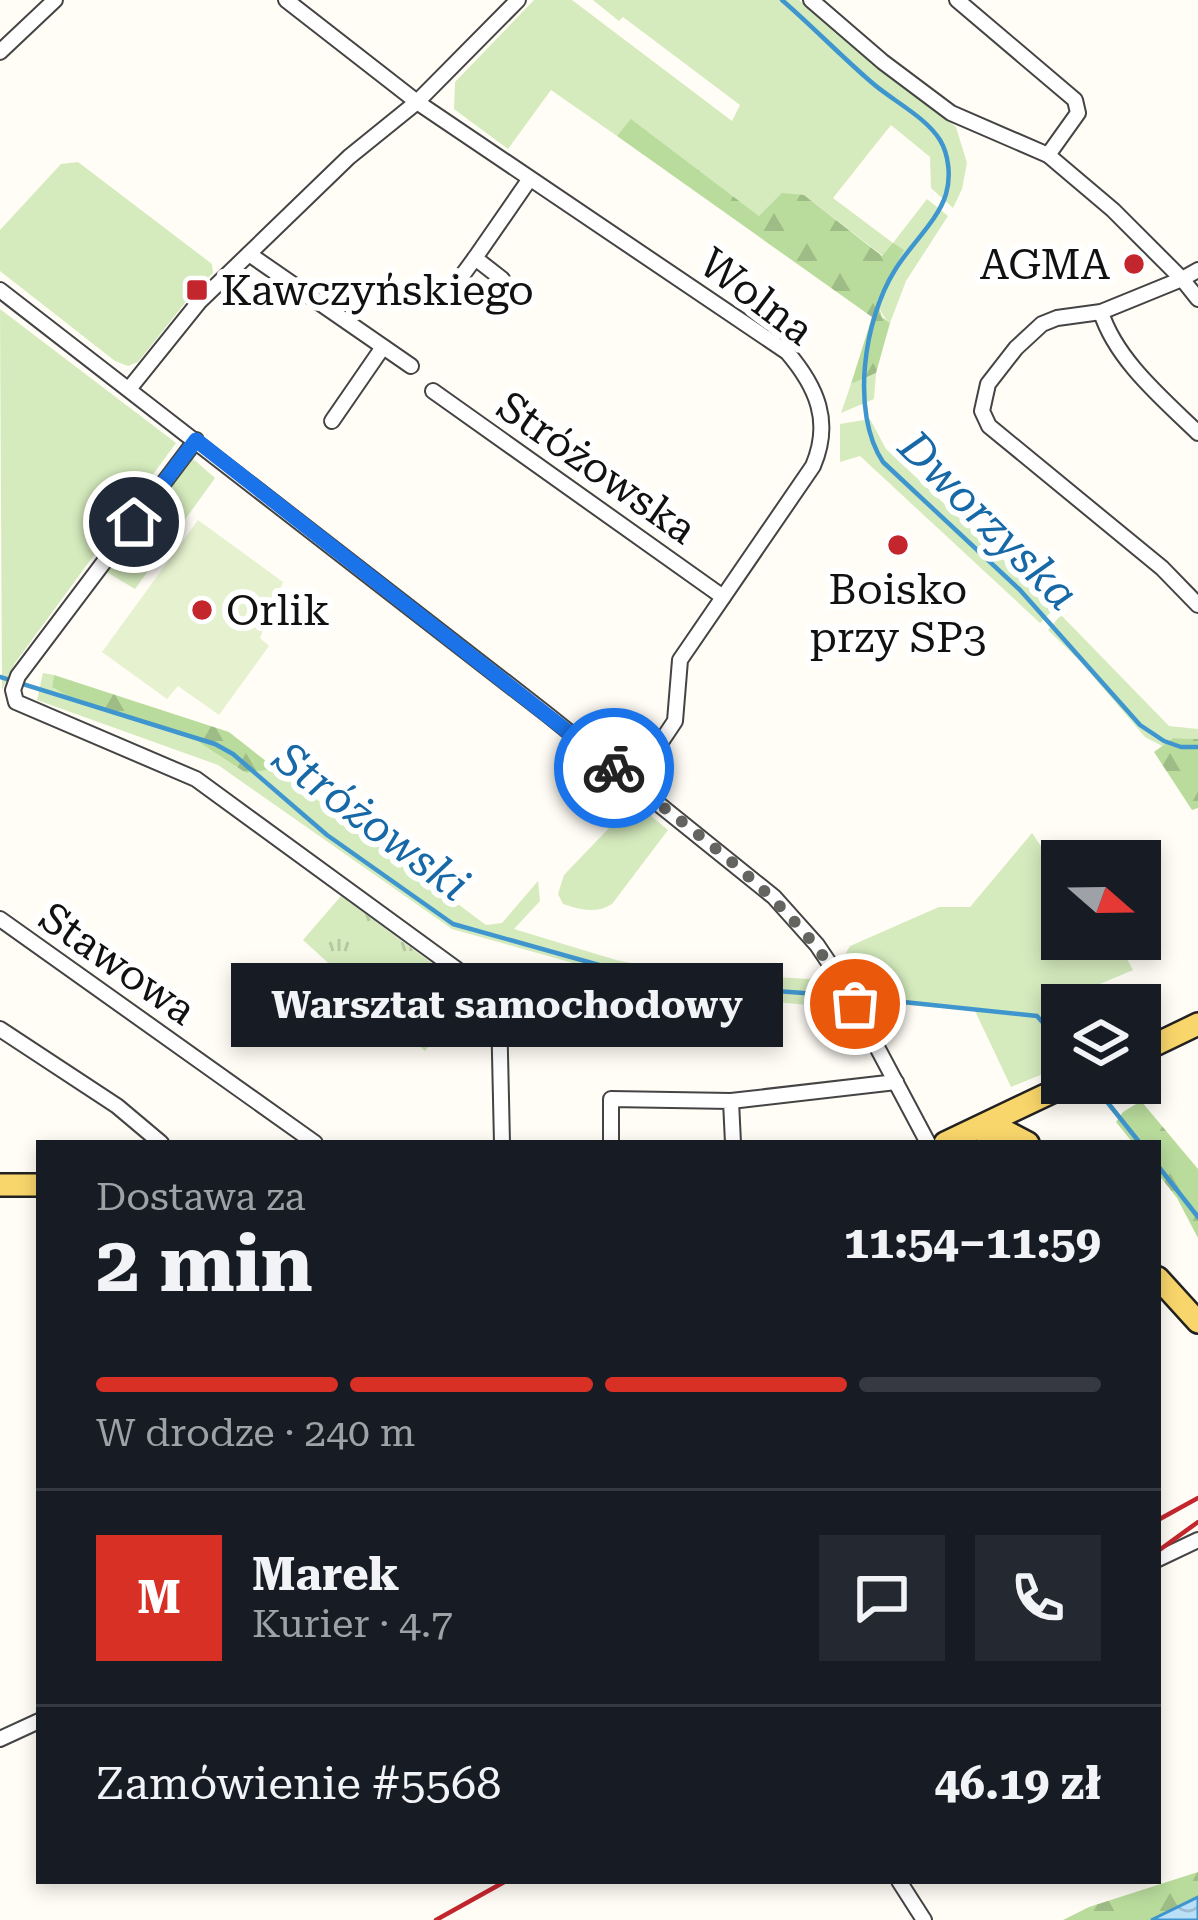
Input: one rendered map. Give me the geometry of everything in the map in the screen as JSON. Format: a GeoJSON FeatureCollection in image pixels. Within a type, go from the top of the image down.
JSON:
{"type":"FeatureCollection","features":[{"type":"Feature","properties":{"kind":"main road"},"geometry":{"type":"LineString","coordinates":[[1161,1042],[1198,1024]]}},
{"type":"Feature","properties":{"kind":"main road"},"geometry":{"type":"LineString","coordinates":[[951,1140],[1041,1097]]}},
{"type":"Feature","properties":{"kind":"main road"},"geometry":{"type":"LineString","coordinates":[[1036,1140],[1034,1118],[1047,1104]]}},
{"type":"Feature","properties":{"kind":"main road"},"geometry":{"type":"LineString","coordinates":[[968,1132],[1003,1130],[1022,1140]]}},
{"type":"Feature","properties":{"kind":"main road"},"geometry":{"type":"LineString","coordinates":[[0,1185],[36,1186]]}},
{"type":"Feature","properties":{"kind":"main road"},"geometry":{"type":"LineString","coordinates":[[1161,1281],[1198,1322]]}},
{"type":"Feature","properties":{"kind":"street"},"geometry":{"type":"LineString","coordinates":[[0,52],[56,0]]}},
{"type":"Feature","properties":{"kind":"street","name":"Wolna"},"geometry":{"type":"LineString","coordinates":[[286,0],[417,102],[777,345],[801,368],[816,393],[823,434],[813,466],[680,659],[675,721],[633,784]]}},
{"type":"Feature","properties":{"kind":"street"},"geometry":{"type":"LineString","coordinates":[[129,389],[199,302],[349,157],[417,102],[518,0]]}},
{"type":"Feature","properties":{"kind":"street"},"geometry":{"type":"LineString","coordinates":[[811,0],[951,113],[1048,155],[1145,241],[1198,299]]}},
{"type":"Feature","properties":{"kind":"street"},"geometry":{"type":"LineString","coordinates":[[957,0],[1075,100],[1078,113],[1048,155]]}},
{"type":"Feature","properties":{"kind":"street"},"geometry":{"type":"LineString","coordinates":[[446,299],[529,180]]}},
{"type":"Feature","properties":{"kind":"street"},"geometry":{"type":"LineString","coordinates":[[249,254],[411,366]]}},
{"type":"Feature","properties":{"kind":"street"},"geometry":{"type":"LineString","coordinates":[[475,258],[502,279]]}},
{"type":"Feature","properties":{"kind":"street"},"geometry":{"type":"LineString","coordinates":[[1198,270],[1101,313],[1042,324],[988,384],[982,411],[988,426],[1162,568],[1198,605]]}},
{"type":"Feature","properties":{"kind":"street"},"geometry":{"type":"LineString","coordinates":[[0,290],[774,897],[817,945],[844,986],[926,1140]]}},
{"type":"Feature","properties":{"kind":"street"},"geometry":{"type":"LineString","coordinates":[[1101,313],[1106,330],[1124,355],[1198,433]]}},
{"type":"Feature","properties":{"kind":"street"},"geometry":{"type":"LineString","coordinates":[[332,422],[383,347]]}},
{"type":"Feature","properties":{"kind":"street","name":"Stróżowska"},"geometry":{"type":"LineString","coordinates":[[433,391],[723,597]]}},
{"type":"Feature","properties":{"kind":"street"},"geometry":{"type":"LineString","coordinates":[[196,440],[12,692],[196,778],[470,979],[499,1010],[502,1140]]}},
{"type":"Feature","properties":{"kind":"street","name":"Stawowa"},"geometry":{"type":"LineString","coordinates":[[0,920],[311,1140]]}},
{"type":"Feature","properties":{"kind":"street"},"geometry":{"type":"LineString","coordinates":[[0,1029],[117,1106],[157,1140]]}},
{"type":"Feature","properties":{"kind":"street"},"geometry":{"type":"LineString","coordinates":[[611,1140],[611,1099],[731,1101],[896,1082]]}},
{"type":"Feature","properties":{"kind":"street"},"geometry":{"type":"LineString","coordinates":[[731,1101],[733,1140]]}},
{"type":"Feature","properties":{"kind":"street"},"geometry":{"type":"LineString","coordinates":[[1161,1558],[1198,1540]]}},
{"type":"Feature","properties":{"kind":"street"},"geometry":{"type":"LineString","coordinates":[[0,1739],[36,1722]]}},
{"type":"Feature","properties":{"kind":"street"},"geometry":{"type":"LineString","coordinates":[[901,1884],[923,1920]]}},
{"type":"Feature","properties":{"kind":"green space"},"geometry":{"type":"Polygon","coordinates":[[[534,0],[572,0],[732,121],[740,105],[623,17],[619,21],[593,0],[799,0],[956,127],[967,163],[953,208],[931,188],[930,157],[891,125],[833,198],[893,243],[927,199],[948,216],[906,281],[890,323],[878,300],[883,256],[804,195],[760,217],[632,120],[617,136],[551,90],[508,149],[454,109],[455,82],[534,0]]]}},
{"type":"Feature","properties":{"kind":"green space"},"geometry":{"type":"Polygon","coordinates":[[[631,119],[759,216],[782,193],[804,195],[882,256],[893,243],[904,250],[877,301],[882,317],[890,323],[876,373],[851,384],[872,317],[617,136],[631,119]]]}},
{"type":"Feature","properties":{"kind":"green space"},"geometry":{"type":"Polygon","coordinates":[[[78,162],[212,264],[213,273],[202,284],[198,281],[138,362],[128,366],[115,361],[0,271],[0,230],[61,164],[78,162]]]}},
{"type":"Feature","properties":{"kind":"green space"},"geometry":{"type":"Polygon","coordinates":[[[0,309],[176,443],[15,663],[2,690],[0,309]]]}},
{"type":"Feature","properties":{"kind":"green space"},"geometry":{"type":"Polygon","coordinates":[[[876,373],[874,399],[841,413],[851,384],[876,373]]]}},
{"type":"Feature","properties":{"kind":"green space"},"geometry":{"type":"Polygon","coordinates":[[[870,419],[886,449],[1055,608],[1040,623],[860,456],[840,462],[840,424],[870,419]]]}},
{"type":"Feature","properties":{"kind":"green space"},"geometry":{"type":"Polygon","coordinates":[[[192,458],[215,478],[135,589],[105,571],[192,458]]]}},
{"type":"Feature","properties":{"kind":"green space","name":"Orlik"},"geometry":{"type":"Polygon","coordinates":[[[198,520],[283,582],[260,638],[269,646],[219,715],[178,686],[167,699],[102,652],[198,520]]]}},
{"type":"Feature","properties":{"kind":"green space"},"geometry":{"type":"Polygon","coordinates":[[[1061,615],[1169,726],[1198,729],[1198,739],[1173,738],[1162,746],[1145,737],[1048,630],[1061,615]]]}},
{"type":"Feature","properties":{"kind":"green space"},"geometry":{"type":"Polygon","coordinates":[[[43,673],[54,675],[52,687],[67,696],[197,741],[246,773],[276,769],[486,925],[502,923],[538,881],[540,901],[514,929],[670,971],[809,979],[820,974],[841,1008],[680,993],[452,929],[218,765],[37,700],[43,673]]]}},
{"type":"Feature","properties":{"kind":"green space"},"geometry":{"type":"Polygon","coordinates":[[[54,675],[229,732],[276,769],[246,773],[197,741],[67,696],[52,687],[54,675]]]}},
{"type":"Feature","properties":{"kind":"green space"},"geometry":{"type":"Polygon","coordinates":[[[1173,738],[1198,739],[1198,808],[1192,810],[1154,752],[1173,738]]]}},
{"type":"Feature","properties":{"kind":"green space"},"geometry":{"type":"Polygon","coordinates":[[[634,802],[668,830],[612,904],[588,910],[563,904],[558,894],[564,875],[634,802]]]}},
{"type":"Feature","properties":{"kind":"green space"},"geometry":{"type":"Polygon","coordinates":[[[1032,833],[1041,846],[1041,960],[1128,960],[1133,970],[1100,984],[1041,984],[1041,1075],[1011,1087],[975,1011],[908,1005],[872,1009],[843,958],[850,946],[939,907],[970,907],[1032,833]]]}},
{"type":"Feature","properties":{"kind":"green space"},"geometry":{"type":"Polygon","coordinates":[[[341,896],[464,987],[466,995],[425,1051],[303,940],[341,896]]]}},
{"type":"Feature","properties":{"kind":"green space"},"geometry":{"type":"Polygon","coordinates":[[[1144,1104],[1198,1169],[1198,1238],[1161,1178],[1161,1140],[1131,1140],[1116,1122],[1123,1112],[1144,1104]]]}},
{"type":"Feature","properties":{"kind":"green space"},"geometry":{"type":"Polygon","coordinates":[[[1198,1872],[1198,1897],[1151,1920],[1063,1920],[1089,1907],[1198,1872]]]}},
{"type":"Feature","properties":{"kind":"water"},"geometry":{"type":"Polygon","coordinates":[[[1198,1897],[1198,1920],[1151,1920],[1198,1897]]]}},
{"type":"Feature","properties":{"kind":"waterway","name":"Dworzyska"},"geometry":{"type":"LineString","coordinates":[[782,0],[870,81],[926,123],[947,159],[942,204],[884,290],[869,339],[864,392],[873,441],[883,462],[1020,590],[1140,725],[1164,741],[1198,747]]}},
{"type":"Feature","properties":{"kind":"waterway","name":"Stróżowski"},"geometry":{"type":"LineString","coordinates":[[0,677],[215,744],[327,835],[453,924],[663,983],[845,996]]}},
{"type":"Feature","properties":{"kind":"waterway","name":"Stróżowski"},"geometry":{"type":"LineString","coordinates":[[856,997],[1037,1016],[1041,1020]]}},
{"type":"Feature","properties":{"kind":"waterway","name":"Stróżowski"},"geometry":{"type":"LineString","coordinates":[[1109,1104],[1138,1140]]}},
{"type":"Feature","properties":{"kind":"waterway","name":"Stróżowski"},"geometry":{"type":"LineString","coordinates":[[1161,1170],[1198,1217]]}},
{"type":"Feature","properties":{"kind":"railway"},"geometry":{"type":"LineString","coordinates":[[1161,1518],[1198,1498]]}},
{"type":"Feature","properties":{"kind":"railway"},"geometry":{"type":"LineString","coordinates":[[1161,1549],[1198,1522]]}},
{"type":"Feature","properties":{"kind":"railway"},"geometry":{"type":"LineString","coordinates":[[436,1920],[501,1884]]}},
{"type":"Feature","properties":{"kind":"way so far"},"geometry":{"type":"LineString","coordinates":[[614,768],[774,897],[817,945],[855,1004]]}},
{"type":"Feature","properties":{"kind":"place","name":"AGMA"},"geometry":{"type":"Point","coordinates":[1134,264]}},
{"type":"Feature","properties":{"kind":"place","name":"Kawczyńskiego"},"geometry":{"type":"Point","coordinates":[197,290]}},
{"type":"Feature","properties":{"kind":"place","name":"Boisko przy SP3"},"geometry":{"type":"Point","coordinates":[898,545]}},
{"type":"Feature","properties":{"kind":"place","name":"Orlik"},"geometry":{"type":"Point","coordinates":[202,610]}},
{"type":"Feature","properties":{"kind":"place","name":"Warsztat samochodowy"},"geometry":{"type":"Point","coordinates":[855,1004]}},
{"type":"Feature","properties":{"kind":"route"},"geometry":{"type":"LineString","coordinates":[[134,522],[196,440],[614,768]]}}]}
